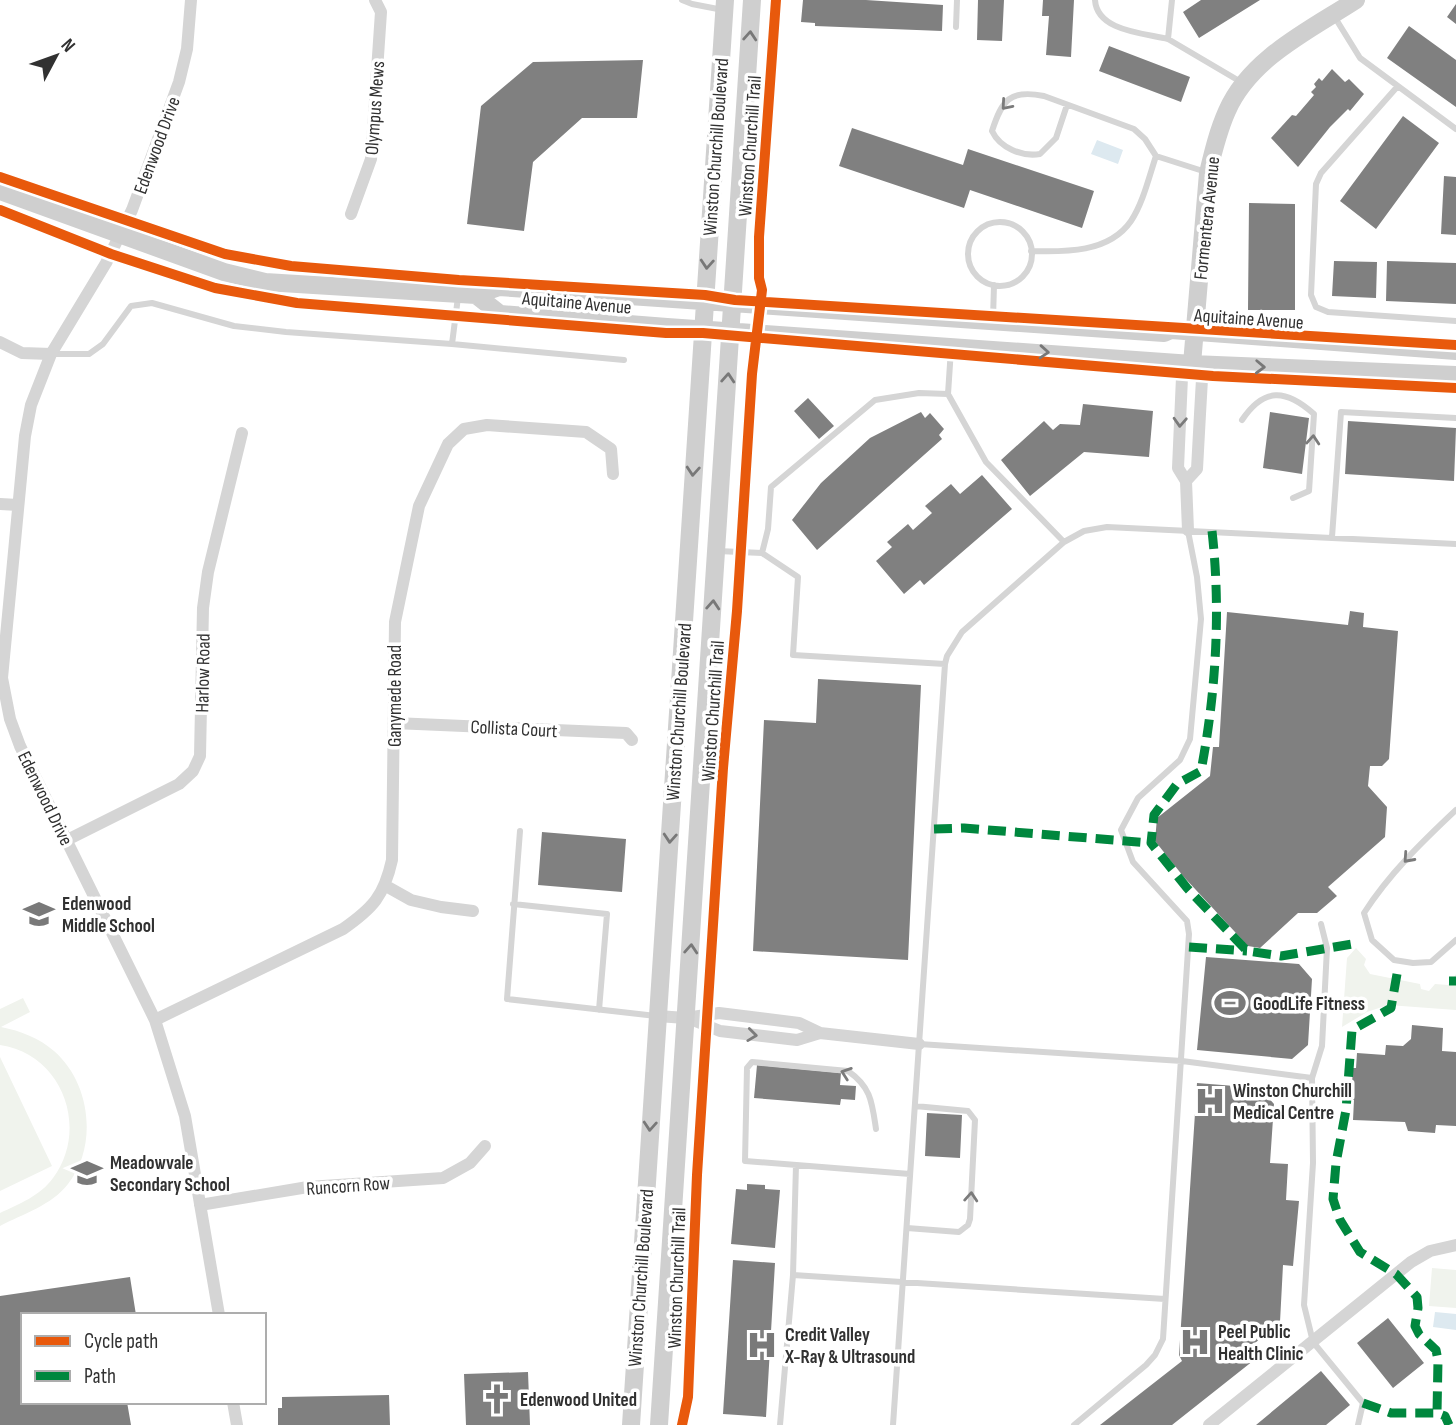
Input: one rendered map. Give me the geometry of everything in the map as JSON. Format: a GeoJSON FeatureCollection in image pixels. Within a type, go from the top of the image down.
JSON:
{"type":"FeatureCollection","features":[{"type":"Feature","properties":{"kind":"street","name":"Edenwood Drive"},"geometry":{"type":"LineString","coordinates":[[191,0],[187,49],[179,82],[132,210],[106,263],[51,354],[31,405],[25,436],[1,678],[10,719],[20,746],[155,1020],[185,1116],[219,1313]]}},
{"type":"Feature","properties":{"kind":"street","name":"Olympus Mews"},"geometry":{"type":"LineString","coordinates":[[351,214],[371,159],[381,12],[375,0]]}},
{"type":"Feature","properties":{"kind":"street","name":"Winston Churchill Boulevard"},"geometry":{"type":"LineString","coordinates":[[659,1425],[752,0]]}},
{"type":"Feature","properties":{"kind":"street","name":"Formentera Avenue"},"geometry":{"type":"LineString","coordinates":[[1192,364],[1208,173],[1215,143],[1228,108],[1271,55],[1356,0]]}},
{"type":"Feature","properties":{"kind":"street","name":"Winston Churchill Boulevard"},"geometry":{"type":"LineString","coordinates":[[631,1425],[725,5]]}},
{"type":"Feature","properties":{"kind":"street","name":"Aquitaine Avenue"},"geometry":{"type":"LineString","coordinates":[[0,191],[224,272],[265,282],[467,295],[499,287],[705,303],[1164,333],[1171,330],[1456,351]]}},
{"type":"Feature","properties":{"kind":"street","name":"Aquitaine Avenue"},"geometry":{"type":"LineString","coordinates":[[467,295],[500,314],[1192,364],[1456,375]]}},
{"type":"Feature","properties":{"kind":"street"},"geometry":{"type":"LineString","coordinates":[[0,342],[22,353],[51,354]]}},
{"type":"Feature","properties":{"kind":"street"},"geometry":{"type":"LineString","coordinates":[[1186,481],[1197,469],[1202,379],[1192,364],[1182,377],[1178,468],[1186,481],[1188,530]]}},
{"type":"Feature","properties":{"kind":"street","name":"Ganymede Road"},"geometry":{"type":"LineString","coordinates":[[155,1020],[343,929],[360,917],[386,886],[392,860],[395,622],[419,506],[448,444],[464,429],[487,425],[586,432],[611,449],[613,474]]}},
{"type":"Feature","properties":{"kind":"street","name":"Harlow Road"},"geometry":{"type":"LineString","coordinates":[[67,841],[179,785],[193,771],[200,756],[203,608],[208,572],[242,433]]}},
{"type":"Feature","properties":{"kind":"street"},"geometry":{"type":"LineString","coordinates":[[0,504],[18,505]]}},
{"type":"Feature","properties":{"kind":"street","name":"Collista Court"},"geometry":{"type":"LineString","coordinates":[[394,723],[626,733],[632,740]]}},
{"type":"Feature","properties":{"kind":"street"},"geometry":{"type":"LineString","coordinates":[[386,886],[411,900],[473,911]]}},
{"type":"Feature","properties":{"kind":"street"},"geometry":{"type":"LineString","coordinates":[[657,1016],[687,1018],[719,1013],[799,1023],[820,1033],[919,1044]]}},
{"type":"Feature","properties":{"kind":"street","name":"Runcorn Row"},"geometry":{"type":"LineString","coordinates":[[200,1205],[308,1187],[443,1178],[470,1163],[485,1146]]}},
{"type":"Feature","properties":{"kind":"street"},"geometry":{"type":"LineString","coordinates":[[1209,1425],[1421,1255],[1443,1246],[1456,1245]]}},
{"type":"Feature","properties":{"kind":"street"},"geometry":{"type":"LineString","coordinates":[[233,1404],[237,1425]]}},
{"type":"Feature","properties":{"kind":"lane"},"geometry":{"type":"LineString","coordinates":[[682,0],[692,5],[725,5]]}},
{"type":"Feature","properties":{"kind":"lane"},"geometry":{"type":"LineString","coordinates":[[956,27],[957,0]]}},
{"type":"Feature","properties":{"kind":"lane"},"geometry":{"type":"LineString","coordinates":[[1095,0],[1095,10],[1104,21],[1168,39],[1245,85]]}},
{"type":"Feature","properties":{"kind":"lane"},"geometry":{"type":"LineString","coordinates":[[1168,39],[1172,0]]}},
{"type":"Feature","properties":{"kind":"lane"},"geometry":{"type":"LineString","coordinates":[[1333,15],[1360,58],[1456,129]]}},
{"type":"Feature","properties":{"kind":"lane"},"geometry":{"type":"LineString","coordinates":[[1397,87],[1321,173],[1315,184],[1311,295],[1316,307],[1328,312],[1456,321]]}},
{"type":"Feature","properties":{"kind":"lane"},"geometry":{"type":"LineString","coordinates":[[1067,106],[1056,138],[1040,154],[1023,155],[1004,145],[995,138],[992,131],[1003,105],[1018,94],[1029,93],[1044,96],[1134,129],[1145,139],[1156,156],[1208,173]]}},
{"type":"Feature","properties":{"kind":"lane"},"geometry":{"type":"LineString","coordinates":[[1031,251],[1074,252],[1117,237],[1132,220],[1156,156]]}},
{"type":"Feature","properties":{"kind":"lane"},"geometry":{"type":"LineString","coordinates":[[1003,222],[1014,225],[1028,241],[1031,251],[1027,270],[1021,278],[1003,285],[994,285],[975,274],[970,265],[969,244],[974,234],[983,227],[1003,222]]}},
{"type":"Feature","properties":{"kind":"lane"},"geometry":{"type":"LineString","coordinates":[[993,321],[994,285]]}},
{"type":"Feature","properties":{"kind":"lane"},"geometry":{"type":"LineString","coordinates":[[452,344],[467,295]]}},
{"type":"Feature","properties":{"kind":"lane"},"geometry":{"type":"LineString","coordinates":[[51,354],[89,354],[103,344],[131,306],[152,303],[234,326],[624,359]]}},
{"type":"Feature","properties":{"kind":"lane"},"geometry":{"type":"LineString","coordinates":[[951,346],[948,394],[986,462],[1064,542]]}},
{"type":"Feature","properties":{"kind":"lane"},"geometry":{"type":"LineString","coordinates":[[762,552],[768,528],[771,488],[875,400],[919,393],[948,394]]}},
{"type":"Feature","properties":{"kind":"lane"},"geometry":{"type":"LineString","coordinates":[[1242,420],[1254,402],[1267,396],[1299,401],[1314,414],[1309,491],[1293,498]]}},
{"type":"Feature","properties":{"kind":"lane"},"geometry":{"type":"LineString","coordinates":[[1332,537],[1341,412],[1456,418]]}},
{"type":"Feature","properties":{"kind":"lane"},"geometry":{"type":"LineString","coordinates":[[893,1425],[945,664],[962,632],[1064,542],[1084,531],[1107,527],[1456,544]]}},
{"type":"Feature","properties":{"kind":"lane"},"geometry":{"type":"LineString","coordinates":[[1074,1425],[1125,1384],[1155,1355],[1163,1339],[1189,934],[1187,921],[1133,862],[1121,830],[1138,798],[1180,760],[1190,739],[1201,619],[1197,577],[1188,530]]}},
{"type":"Feature","properties":{"kind":"lane"},"geometry":{"type":"LineString","coordinates":[[717,551],[762,552],[798,577],[793,655],[945,664]]}},
{"type":"Feature","properties":{"kind":"lane"},"geometry":{"type":"LineString","coordinates":[[1456,810],[1379,889],[1364,913],[1372,940],[1394,960],[1430,962],[1456,940]]}},
{"type":"Feature","properties":{"kind":"lane"},"geometry":{"type":"LineString","coordinates":[[520,831],[507,999],[657,1016]]}},
{"type":"Feature","properties":{"kind":"lane"},"geometry":{"type":"LineString","coordinates":[[513,904],[607,914],[599,1010]]}},
{"type":"Feature","properties":{"kind":"lane"},"geometry":{"type":"LineString","coordinates":[[1321,924],[1327,948],[1322,1046],[1312,1078],[1313,1163],[1304,1305],[1313,1342],[1363,1403],[1358,1425]]}},
{"type":"Feature","properties":{"kind":"lane"},"geometry":{"type":"LineString","coordinates":[[919,1044],[1182,1061],[1312,1078]]}},
{"type":"Feature","properties":{"kind":"lane"},"geometry":{"type":"LineString","coordinates":[[876,1129],[869,1092],[859,1078],[848,1071],[752,1062],[747,1068],[745,1161],[910,1174]]}},
{"type":"Feature","properties":{"kind":"lane"},"geometry":{"type":"LineString","coordinates":[[907,1228],[959,1232],[968,1225],[976,1124],[968,1111],[915,1106]]}},
{"type":"Feature","properties":{"kind":"lane"},"geometry":{"type":"LineString","coordinates":[[780,1425],[793,1275],[796,1165]]}},
{"type":"Feature","properties":{"kind":"lane"},"geometry":{"type":"LineString","coordinates":[[793,1275],[1165,1299]]}},
{"type":"Feature","properties":{"kind":"shaded area"},"geometry":{"type":"Polygon","coordinates":[[[1097,140],[1123,150],[1118,164],[1091,154],[1097,140]]]}},
{"type":"Feature","properties":{"kind":"shaded area"},"geometry":{"type":"Polygon","coordinates":[[[1356,948],[1366,959],[1364,965],[1370,974],[1420,984],[1421,989],[1429,991],[1435,984],[1448,985],[1456,974],[1456,1010],[1388,1005],[1367,1012],[1342,1027],[1347,958],[1356,948]]]}},
{"type":"Feature","properties":{"kind":"shaded area"},"geometry":{"type":"Polygon","coordinates":[[[23,998],[30,1012],[1,1027],[42,1042],[66,1064],[83,1097],[87,1134],[78,1169],[68,1184],[54,1198],[0,1226],[0,1213],[36,1195],[53,1178],[64,1158],[69,1137],[69,1116],[64,1096],[54,1078],[40,1063],[22,1051],[0,1045],[0,1009],[23,998]]]}},
{"type":"Feature","properties":{"kind":"shaded area"},"geometry":{"type":"Polygon","coordinates":[[[0,1057],[52,1166],[0,1191],[0,1057]]]}},
{"type":"Feature","properties":{"kind":"shaded area"},"geometry":{"type":"Polygon","coordinates":[[[1432,1268],[1456,1270],[1456,1308],[1429,1306],[1432,1268]]]}},
{"type":"Feature","properties":{"kind":"shaded area"},"geometry":{"type":"Polygon","coordinates":[[[1435,1312],[1456,1314],[1456,1330],[1433,1327],[1435,1312]]]}},
{"type":"Feature","properties":{"kind":"building"},"geometry":{"type":"Polygon","coordinates":[[[803,0],[866,0],[943,5],[942,31],[815,26],[815,23],[801,22],[803,0]]]}},
{"type":"Feature","properties":{"kind":"building"},"geometry":{"type":"Polygon","coordinates":[[[978,0],[1004,0],[1002,41],[977,40],[978,0]]]}},
{"type":"Feature","properties":{"kind":"building"},"geometry":{"type":"Polygon","coordinates":[[[1043,0],[1074,0],[1071,57],[1046,55],[1049,16],[1042,16],[1043,0]]]}},
{"type":"Feature","properties":{"kind":"building"},"geometry":{"type":"Polygon","coordinates":[[[1201,0],[1260,0],[1199,38],[1183,12],[1201,0]]]}},
{"type":"Feature","properties":{"kind":"building"},"geometry":{"type":"Polygon","coordinates":[[[1456,4],[1456,24],[1447,17],[1456,4]]]}},
{"type":"Feature","properties":{"kind":"building"},"geometry":{"type":"Polygon","coordinates":[[[1409,26],[1456,60],[1456,107],[1387,58],[1409,26]]]}},
{"type":"Feature","properties":{"kind":"building"},"geometry":{"type":"Polygon","coordinates":[[[1109,46],[1190,77],[1181,102],[1099,71],[1109,46]]]}},
{"type":"Feature","properties":{"kind":"building"},"geometry":{"type":"Polygon","coordinates":[[[643,60],[637,118],[582,118],[533,162],[524,231],[467,224],[481,106],[533,62],[643,60]]]}},
{"type":"Feature","properties":{"kind":"building"},"geometry":{"type":"Polygon","coordinates":[[[1332,69],[1345,82],[1349,79],[1364,94],[1350,111],[1348,109],[1330,127],[1298,167],[1271,138],[1292,115],[1296,116],[1314,95],[1311,92],[1316,87],[1314,84],[1319,78],[1322,81],[1332,69]]]}},
{"type":"Feature","properties":{"kind":"building"},"geometry":{"type":"Polygon","coordinates":[[[1403,116],[1439,143],[1376,229],[1340,201],[1403,116]]]}},
{"type":"Feature","properties":{"kind":"building"},"geometry":{"type":"Polygon","coordinates":[[[852,128],[963,165],[968,149],[1094,191],[1082,228],[970,190],[964,208],[839,166],[852,128]]]}},
{"type":"Feature","properties":{"kind":"building"},"geometry":{"type":"Polygon","coordinates":[[[1444,176],[1456,177],[1456,235],[1441,234],[1444,176]]]}},
{"type":"Feature","properties":{"kind":"building"},"geometry":{"type":"Polygon","coordinates":[[[1249,203],[1295,204],[1295,310],[1248,310],[1249,203]]]}},
{"type":"Feature","properties":{"kind":"building"},"geometry":{"type":"Polygon","coordinates":[[[1334,261],[1377,262],[1376,298],[1332,296],[1334,261]]]}},
{"type":"Feature","properties":{"kind":"building"},"geometry":{"type":"Polygon","coordinates":[[[1387,261],[1456,263],[1456,304],[1386,301],[1387,261]]]}},
{"type":"Feature","properties":{"kind":"building"},"geometry":{"type":"Polygon","coordinates":[[[808,398],[834,426],[819,439],[794,411],[808,398]]]}},
{"type":"Feature","properties":{"kind":"building"},"geometry":{"type":"Polygon","coordinates":[[[1083,404],[1153,411],[1149,457],[1084,452],[1030,496],[1001,460],[1044,421],[1053,430],[1060,424],[1080,425],[1083,404]]]}},
{"type":"Feature","properties":{"kind":"building"},"geometry":{"type":"Polygon","coordinates":[[[921,412],[925,418],[930,413],[944,429],[939,435],[942,439],[817,550],[792,520],[821,483],[870,438],[921,412]]]}},
{"type":"Feature","properties":{"kind":"building"},"geometry":{"type":"Polygon","coordinates":[[[1270,412],[1309,418],[1302,474],[1263,468],[1270,412]]]}},
{"type":"Feature","properties":{"kind":"building"},"geometry":{"type":"Polygon","coordinates":[[[1348,421],[1456,428],[1454,481],[1345,474],[1348,421]]]}},
{"type":"Feature","properties":{"kind":"building"},"geometry":{"type":"Polygon","coordinates":[[[982,475],[1012,509],[924,585],[920,580],[904,594],[876,561],[892,547],[887,542],[908,524],[913,530],[932,513],[925,506],[951,484],[960,494],[982,475]]]}},
{"type":"Feature","properties":{"kind":"building"},"geometry":{"type":"Polygon","coordinates":[[[1350,611],[1364,613],[1363,627],[1398,631],[1389,759],[1382,766],[1370,766],[1368,786],[1387,807],[1385,837],[1328,887],[1337,896],[1317,913],[1298,913],[1260,948],[1248,946],[1183,876],[1155,841],[1157,818],[1210,776],[1213,747],[1219,747],[1227,612],[1348,625],[1350,611]]]}},
{"type":"Feature","properties":{"kind":"building"},"geometry":{"type":"Polygon","coordinates":[[[818,679],[921,685],[908,960],[753,951],[764,720],[816,723],[818,679]]]}},
{"type":"Feature","properties":{"kind":"building"},"geometry":{"type":"Polygon","coordinates":[[[542,832],[626,839],[622,892],[538,885],[542,832]]]}},
{"type":"Feature","properties":{"kind":"building"},"geometry":{"type":"Polygon","coordinates":[[[1206,957],[1299,964],[1312,979],[1308,1045],[1292,1059],[1197,1050],[1206,957]]]}},
{"type":"Feature","properties":{"kind":"building"},"geometry":{"type":"Polygon","coordinates":[[[1412,1025],[1443,1028],[1442,1051],[1456,1052],[1456,1126],[1436,1125],[1435,1133],[1408,1131],[1405,1122],[1353,1120],[1354,1100],[1351,1100],[1357,1053],[1385,1055],[1386,1045],[1403,1046],[1411,1039],[1412,1025]]]}},
{"type":"Feature","properties":{"kind":"building"},"geometry":{"type":"Polygon","coordinates":[[[757,1065],[841,1073],[840,1085],[856,1086],[855,1100],[841,1099],[840,1105],[754,1098],[757,1065]]]}},
{"type":"Feature","properties":{"kind":"building"},"geometry":{"type":"Polygon","coordinates":[[[1197,1083],[1260,1088],[1274,1104],[1270,1163],[1288,1164],[1286,1200],[1299,1201],[1293,1266],[1283,1265],[1280,1322],[1255,1343],[1263,1353],[1172,1425],[1100,1425],[1182,1361],[1179,1355],[1197,1083]]]}},
{"type":"Feature","properties":{"kind":"building"},"geometry":{"type":"Polygon","coordinates":[[[927,1113],[962,1115],[960,1158],[925,1156],[927,1113]]]}},
{"type":"Feature","properties":{"kind":"building"},"geometry":{"type":"Polygon","coordinates":[[[747,1184],[765,1185],[765,1189],[780,1190],[775,1248],[731,1244],[736,1189],[747,1190],[747,1184]]]}},
{"type":"Feature","properties":{"kind":"building"},"geometry":{"type":"Polygon","coordinates":[[[733,1260],[775,1263],[766,1417],[723,1414],[733,1260]]]}},
{"type":"Feature","properties":{"kind":"building"},"geometry":{"type":"Polygon","coordinates":[[[130,1277],[136,1313],[21,1313],[21,1404],[127,1404],[131,1425],[0,1425],[0,1296],[130,1277]]]}},
{"type":"Feature","properties":{"kind":"building"},"geometry":{"type":"Polygon","coordinates":[[[1388,1318],[1424,1363],[1393,1388],[1357,1343],[1388,1318]]]}},
{"type":"Feature","properties":{"kind":"building"},"geometry":{"type":"Polygon","coordinates":[[[1321,1371],[1350,1405],[1326,1425],[1256,1425],[1321,1371]]]}},
{"type":"Feature","properties":{"kind":"building","name":"Edenwood United"},"geometry":{"type":"Polygon","coordinates":[[[528,1372],[530,1425],[466,1425],[464,1374],[528,1372]]]}},
{"type":"Feature","properties":{"kind":"building"},"geometry":{"type":"Polygon","coordinates":[[[389,1395],[390,1425],[278,1425],[278,1408],[282,1408],[282,1397],[389,1395]]]}},
{"type":"Feature","properties":{"kind":"marked path"},"geometry":{"type":"LineString","coordinates":[[1212,531],[1216,651],[1201,771],[1177,784],[1154,815],[1151,843],[1187,888],[1247,951],[1281,956],[1358,943]]}},
{"type":"Feature","properties":{"kind":"marked path"},"geometry":{"type":"LineString","coordinates":[[934,829],[964,828],[1151,843]]}},
{"type":"Feature","properties":{"kind":"marked path"},"geometry":{"type":"LineString","coordinates":[[1189,947],[1247,951]]}},
{"type":"Feature","properties":{"kind":"marked path"},"geometry":{"type":"LineString","coordinates":[[1397,974],[1391,1008],[1352,1030],[1346,1110],[1336,1163],[1333,1199],[1340,1220],[1360,1252],[1396,1274],[1417,1297],[1415,1326],[1419,1334],[1436,1350],[1438,1360],[1437,1413]]}},
{"type":"Feature","properties":{"kind":"marked path"},"geometry":{"type":"LineString","coordinates":[[1449,981],[1456,981]]}},
{"type":"Feature","properties":{"kind":"marked path"},"geometry":{"type":"LineString","coordinates":[[1363,1403],[1391,1413],[1437,1413],[1445,1416],[1449,1425]]}},
{"type":"Feature","properties":{"kind":"cycle path","name":"Winston Churchill Trail"},"geometry":{"type":"LineString","coordinates":[[682,1425],[688,1397],[697,1175],[723,768],[737,611],[752,374],[762,290],[759,278],[759,237],[776,0]]}},
{"type":"Feature","properties":{"kind":"cycle path"},"geometry":{"type":"LineString","coordinates":[[0,177],[225,254],[291,266],[459,280],[705,295],[735,300],[1456,345]]}},
{"type":"Feature","properties":{"kind":"cycle path"},"geometry":{"type":"LineString","coordinates":[[0,210],[111,254],[215,288],[297,303],[666,333],[703,333],[1213,376],[1456,388]]}},
{"type":"Feature","properties":{"kind":"place","name":"Edenwood Middle School"},"geometry":{"type":"Point","coordinates":[39,914]}},
{"type":"Feature","properties":{"kind":"place","name":"GoodLife Fitness"},"geometry":{"type":"Point","coordinates":[1230,1003]}},
{"type":"Feature","properties":{"kind":"place","name":"Winston Churchill Medical Centre"},"geometry":{"type":"Point","coordinates":[1210,1101]}},
{"type":"Feature","properties":{"kind":"place","name":"Meadowvale Secondary School"},"geometry":{"type":"Point","coordinates":[87,1173]}},
{"type":"Feature","properties":{"kind":"place","name":"Peel Public Health Clinic"},"geometry":{"type":"Point","coordinates":[1195,1342]}},
{"type":"Feature","properties":{"kind":"place","name":"Credit Valley X-Ray & Ultrasound"},"geometry":{"type":"Point","coordinates":[762,1345]}},
{"type":"Feature","properties":{"kind":"place","name":"Edenwood United"},"geometry":{"type":"Point","coordinates":[497,1399]}}]}
